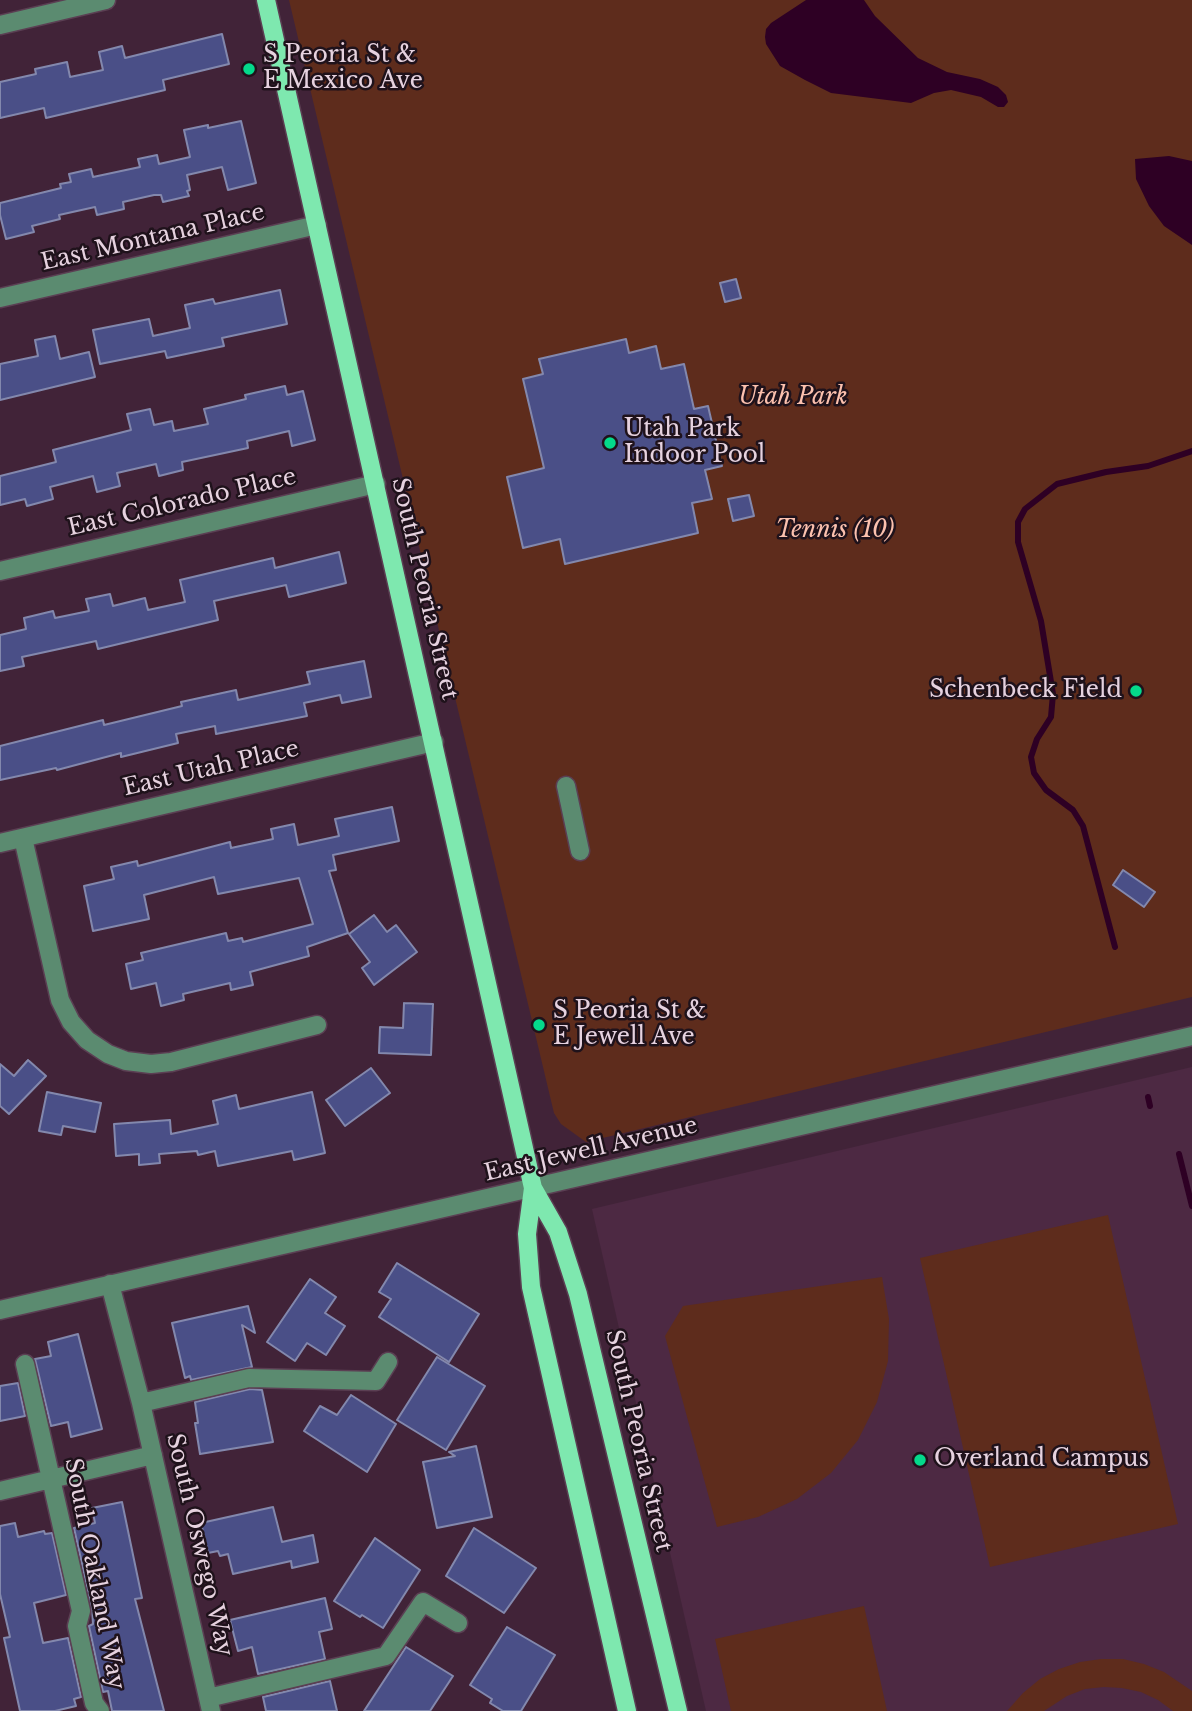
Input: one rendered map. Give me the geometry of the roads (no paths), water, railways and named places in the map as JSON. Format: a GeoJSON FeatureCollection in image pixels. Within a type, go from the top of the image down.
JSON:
{"type":"FeatureCollection","features":[{"type":"Feature","properties":{"kind":"main road","name":"South Peoria Street"},"geometry":{"type":"LineString","coordinates":[[266,0],[533,1188],[558,1232],[578,1294],[678,1711]]}},
{"type":"Feature","properties":{"kind":"main road","name":"South Peoria Street"},"geometry":{"type":"LineString","coordinates":[[533,1188],[527,1234],[531,1287],[627,1711]]}},
{"type":"Feature","properties":{"kind":"street"},"geometry":{"type":"LineString","coordinates":[[0,25],[106,0]]}},
{"type":"Feature","properties":{"kind":"street","name":"East Montana Place"},"geometry":{"type":"LineString","coordinates":[[0,298],[317,225]]}},
{"type":"Feature","properties":{"kind":"street","name":"East Colorado Place"},"geometry":{"type":"LineString","coordinates":[[0,571],[376,484]]}},
{"type":"Feature","properties":{"kind":"street","name":"East Utah Place"},"geometry":{"type":"LineString","coordinates":[[0,843],[434,742]]}},
{"type":"Feature","properties":{"kind":"street"},"geometry":{"type":"LineString","coordinates":[[566,786],[580,851]]}},
{"type":"Feature","properties":{"kind":"street"},"geometry":{"type":"LineString","coordinates":[[23,838],[60,1000],[71,1022],[88,1041],[108,1054],[127,1061],[151,1064],[171,1062],[317,1025]]}},
{"type":"Feature","properties":{"kind":"street","name":"East Jewell Avenue"},"geometry":{"type":"LineString","coordinates":[[0,1310],[1192,1036]]}},
{"type":"Feature","properties":{"kind":"street","name":"South Oswego Way"},"geometry":{"type":"LineString","coordinates":[[110,1284],[141,1403],[210,1704],[386,1656],[423,1602],[458,1623]]}},
{"type":"Feature","properties":{"kind":"street"},"geometry":{"type":"LineString","coordinates":[[141,1403],[249,1378],[376,1381],[388,1362]]}},
{"type":"Feature","properties":{"kind":"street","name":"South Oakland Way"},"geometry":{"type":"LineString","coordinates":[[25,1364],[81,1611],[77,1626],[94,1703],[100,1711]]}},
{"type":"Feature","properties":{"kind":"street"},"geometry":{"type":"LineString","coordinates":[[0,1491],[153,1455]]}},
{"type":"Feature","properties":{"kind":"waterway"},"geometry":{"type":"LineString","coordinates":[[1115,947],[1083,826],[1073,810],[1046,790],[1034,773],[1031,757],[1037,739],[1051,717],[1053,694],[1041,621],[1018,542],[1018,522],[1025,509],[1057,484],[1106,472],[1148,466],[1192,451]]}},
{"type":"Feature","properties":{"kind":"waterway"},"geometry":{"type":"LineString","coordinates":[[1148,1097],[1150,1106]]}},
{"type":"Feature","properties":{"kind":"waterway"},"geometry":{"type":"LineString","coordinates":[[1179,1154],[1192,1206]]}},
{"type":"Feature","properties":{"kind":"place","name":"S Peoria St & E Mexico Ave"},"geometry":{"type":"Point","coordinates":[249,69]}},
{"type":"Feature","properties":{"kind":"place","name":"Utah Park Indoor Pool"},"geometry":{"type":"Point","coordinates":[610,443]}},
{"type":"Feature","properties":{"kind":"place","name":"Schenbeck Field"},"geometry":{"type":"Point","coordinates":[1136,691]}},
{"type":"Feature","properties":{"kind":"place","name":"S Peoria St & E Jewell Ave"},"geometry":{"type":"Point","coordinates":[539,1025]}},
{"type":"Feature","properties":{"kind":"place","name":"Overland Campus"},"geometry":{"type":"Point","coordinates":[920,1460]}},
{"type":"Feature","properties":{"kind":"park label","name":"Utah Park"},"geometry":{"type":"Point","coordinates":[793,398]}},
{"type":"Feature","properties":{"kind":"park label","name":"Tennis (10)"},"geometry":{"type":"Point","coordinates":[835,531]}}]}
